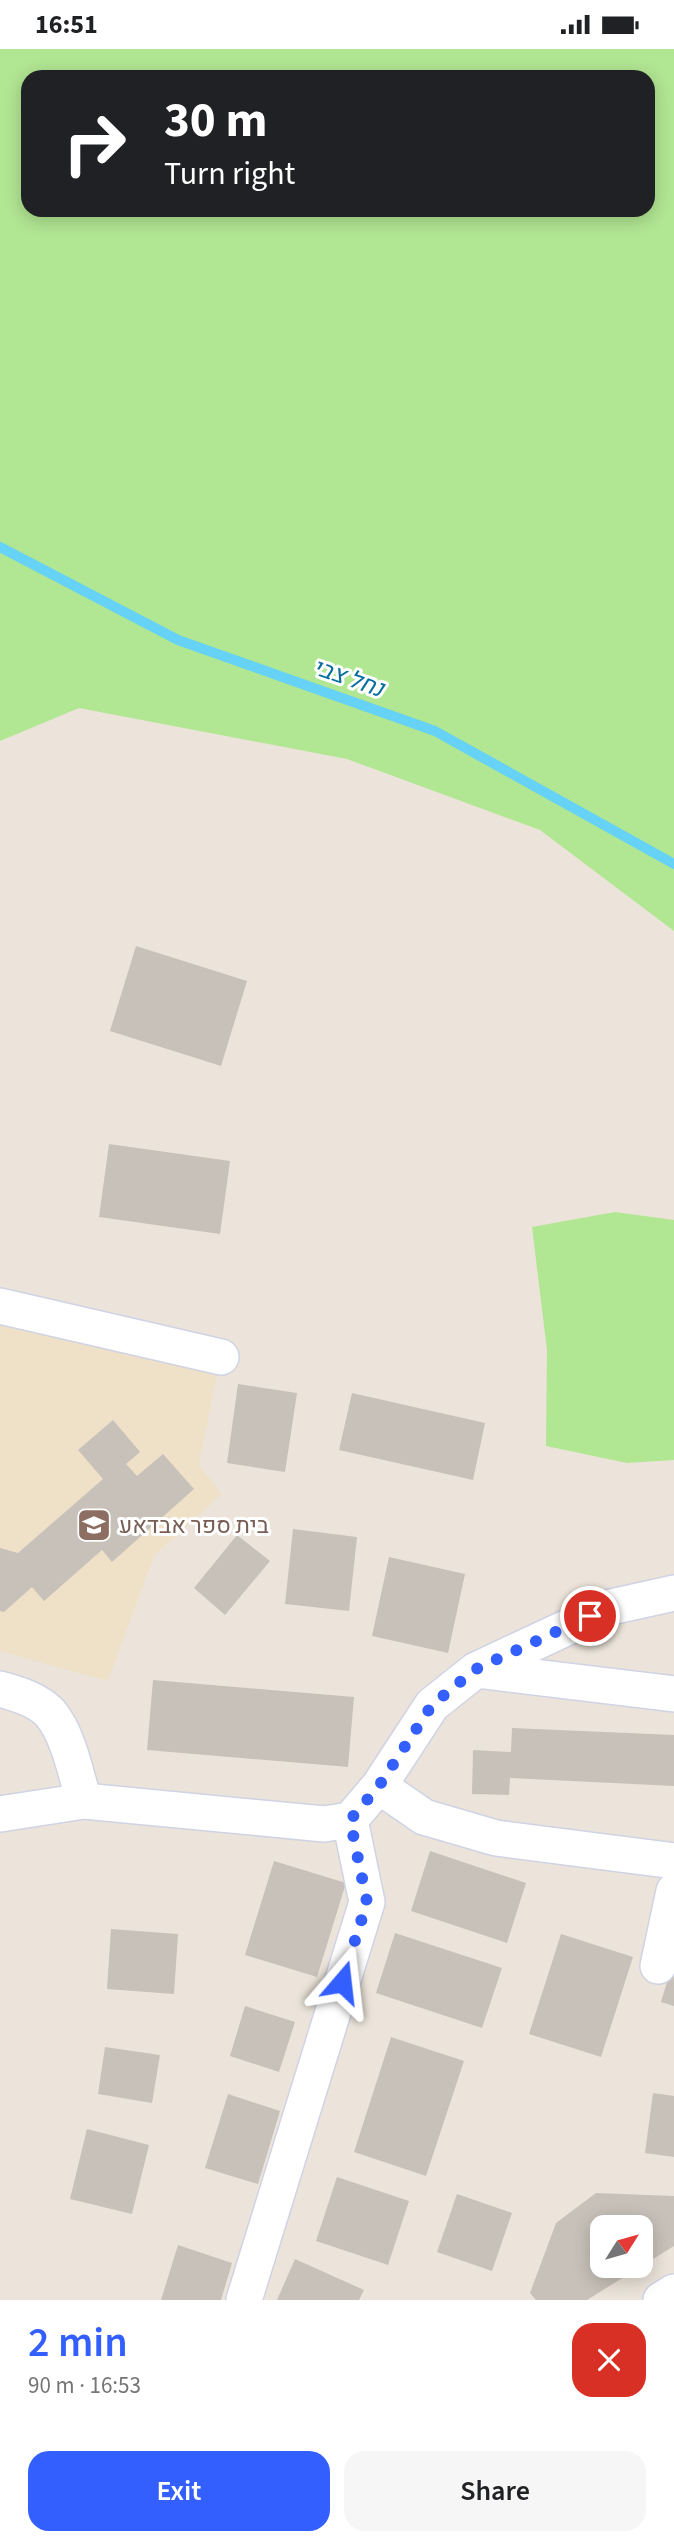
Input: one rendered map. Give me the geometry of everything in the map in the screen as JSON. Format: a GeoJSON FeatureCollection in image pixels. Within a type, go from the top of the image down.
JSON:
{"type":"FeatureCollection","features":[{"type":"Feature","properties":{"kind":"street"},"geometry":{"type":"LineString","coordinates":[[0,1306],[221,1357]]}},
{"type":"Feature","properties":{"kind":"street"},"geometry":{"type":"LineString","coordinates":[[0,1814],[84,1801],[324,1824],[350,1820],[379,1786],[432,1705],[476,1669],[611,1607],[674,1593]]}},
{"type":"Feature","properties":{"kind":"street"},"geometry":{"type":"LineString","coordinates":[[476,1669],[674,1694]]}},
{"type":"Feature","properties":{"kind":"street"},"geometry":{"type":"LineString","coordinates":[[0,1689],[28,1698],[50,1712],[62,1732],[84,1801]]}},
{"type":"Feature","properties":{"kind":"street"},"geometry":{"type":"LineString","coordinates":[[379,1786],[424,1817],[496,1838],[674,1861]]}},
{"type":"Feature","properties":{"kind":"street"},"geometry":{"type":"LineString","coordinates":[[244,2300],[367,1902],[350,1820]]}},
{"type":"Feature","properties":{"kind":"street"},"geometry":{"type":"LineString","coordinates":[[658,1966],[674,1891]]}},
{"type":"Feature","properties":{"kind":"street"},"geometry":{"type":"LineString","coordinates":[[660,2300],[674,2292]]}},
{"type":"Feature","properties":{"kind":"shaded area","name":"בית ספר אבדאע"},"geometry":{"type":"Polygon","coordinates":[[[0,1319],[218,1369],[199,1465],[222,1494],[154,1556],[108,1681],[0,1651],[0,1319]]]}},
{"type":"Feature","properties":{"kind":"green space"},"geometry":{"type":"Polygon","coordinates":[[[0,49],[674,49],[674,931],[540,830],[347,759],[79,708],[0,741],[0,49]]]}},
{"type":"Feature","properties":{"kind":"green space"},"geometry":{"type":"Polygon","coordinates":[[[615,1212],[674,1220],[674,1460],[627,1463],[546,1446],[547,1350],[532,1227],[615,1212]]]}},
{"type":"Feature","properties":{"kind":"building"},"geometry":{"type":"Polygon","coordinates":[[[136,946],[247,981],[221,1066],[110,1031],[136,946]]]}},
{"type":"Feature","properties":{"kind":"building"},"geometry":{"type":"Polygon","coordinates":[[[109,1144],[230,1161],[220,1234],[99,1217],[109,1144]]]}},
{"type":"Feature","properties":{"kind":"building"},"geometry":{"type":"Polygon","coordinates":[[[238,1384],[297,1393],[285,1472],[227,1463],[238,1384]]]}},
{"type":"Feature","properties":{"kind":"building"},"geometry":{"type":"Polygon","coordinates":[[[352,1393],[485,1423],[473,1480],[339,1450],[352,1393]]]}},
{"type":"Feature","properties":{"kind":"building"},"geometry":{"type":"Polygon","coordinates":[[[113,1420],[140,1452],[126,1464],[137,1476],[163,1454],[194,1489],[112,1562],[102,1550],[44,1601],[32,1587],[4,1612],[0,1611],[0,1548],[18,1553],[103,1479],[78,1450],[113,1420]]]}},
{"type":"Feature","properties":{"kind":"building"},"geometry":{"type":"Polygon","coordinates":[[[293,1529],[357,1537],[349,1611],[285,1604],[293,1529]]]}},
{"type":"Feature","properties":{"kind":"building"},"geometry":{"type":"Polygon","coordinates":[[[237,1535],[270,1561],[225,1615],[194,1588],[237,1535]]]}},
{"type":"Feature","properties":{"kind":"building"},"geometry":{"type":"Polygon","coordinates":[[[389,1557],[465,1574],[448,1653],[372,1636],[389,1557]]]}},
{"type":"Feature","properties":{"kind":"building"},"geometry":{"type":"Polygon","coordinates":[[[153,1680],[354,1697],[348,1767],[147,1750],[153,1680]]]}},
{"type":"Feature","properties":{"kind":"building"},"geometry":{"type":"Polygon","coordinates":[[[512,1728],[674,1735],[674,1786],[510,1778],[509,1795],[472,1794],[473,1750],[511,1752],[512,1728]]]}},
{"type":"Feature","properties":{"kind":"building"},"geometry":{"type":"Polygon","coordinates":[[[430,1851],[526,1883],[507,1943],[411,1911],[430,1851]]]}},
{"type":"Feature","properties":{"kind":"building"},"geometry":{"type":"Polygon","coordinates":[[[274,1861],[346,1883],[317,1977],[245,1955],[274,1861]]]}},
{"type":"Feature","properties":{"kind":"building"},"geometry":{"type":"Polygon","coordinates":[[[111,1929],[178,1934],[174,1994],[107,1989],[111,1929]]]}},
{"type":"Feature","properties":{"kind":"building"},"geometry":{"type":"Polygon","coordinates":[[[395,1933],[502,1968],[482,2028],[376,1993],[395,1933]]]}},
{"type":"Feature","properties":{"kind":"building"},"geometry":{"type":"Polygon","coordinates":[[[561,1934],[633,1957],[601,2057],[529,2034],[561,1934]]]}},
{"type":"Feature","properties":{"kind":"building"},"geometry":{"type":"Polygon","coordinates":[[[674,1962],[674,2006],[661,2002],[674,1962]]]}},
{"type":"Feature","properties":{"kind":"building"},"geometry":{"type":"Polygon","coordinates":[[[245,2006],[295,2022],[279,2072],[230,2056],[245,2006]]]}},
{"type":"Feature","properties":{"kind":"building"},"geometry":{"type":"Polygon","coordinates":[[[391,2037],[464,2061],[426,2176],[354,2152],[391,2037]]]}},
{"type":"Feature","properties":{"kind":"building"},"geometry":{"type":"Polygon","coordinates":[[[105,2047],[160,2055],[152,2103],[98,2094],[105,2047]]]}},
{"type":"Feature","properties":{"kind":"building"},"geometry":{"type":"Polygon","coordinates":[[[653,2093],[674,2096],[674,2157],[645,2153],[653,2093]]]}},
{"type":"Feature","properties":{"kind":"building"},"geometry":{"type":"Polygon","coordinates":[[[228,2094],[280,2111],[258,2184],[205,2168],[228,2094]]]}},
{"type":"Feature","properties":{"kind":"building"},"geometry":{"type":"Polygon","coordinates":[[[87,2129],[149,2145],[132,2214],[70,2199],[87,2129]]]}},
{"type":"Feature","properties":{"kind":"building"},"geometry":{"type":"Polygon","coordinates":[[[337,2177],[409,2201],[388,2265],[316,2241],[337,2177]]]}},
{"type":"Feature","properties":{"kind":"building"},"geometry":{"type":"Polygon","coordinates":[[[596,2193],[674,2196],[674,2246],[653,2259],[653,2215],[590,2215],[590,2279],[621,2279],[587,2300],[536,2300],[530,2293],[556,2223],[596,2193]]]}},
{"type":"Feature","properties":{"kind":"building"},"geometry":{"type":"Polygon","coordinates":[[[457,2194],[512,2213],[492,2271],[437,2252],[457,2194]]]}},
{"type":"Feature","properties":{"kind":"building"},"geometry":{"type":"Polygon","coordinates":[[[178,2245],[232,2263],[221,2300],[161,2300],[178,2245]]]}},
{"type":"Feature","properties":{"kind":"building"},"geometry":{"type":"Polygon","coordinates":[[[295,2259],[364,2290],[359,2300],[277,2300],[295,2259]]]}},
{"type":"Feature","properties":{"kind":"waterway","name":"נחל צבי"},"geometry":{"type":"LineString","coordinates":[[0,547],[178,640],[435,731],[674,864]]}},
{"type":"Feature","properties":{"kind":"place","name":"בית ספר אבדאע"},"geometry":{"type":"Point","coordinates":[94,1525]}},
{"type":"Feature","properties":{"kind":"route"},"geometry":{"type":"LineString","coordinates":[[342,1982],[367,1902],[350,1820],[379,1786],[432,1705],[476,1669],[590,1616]]}}]}
